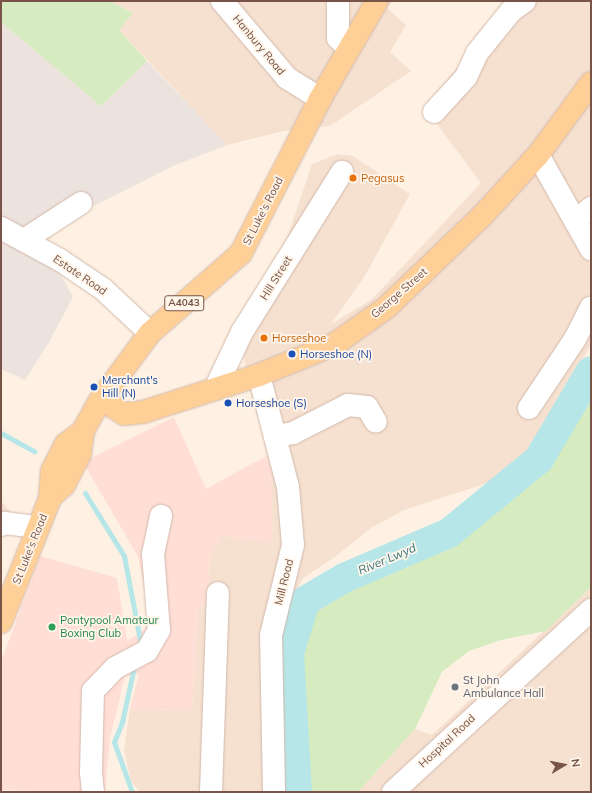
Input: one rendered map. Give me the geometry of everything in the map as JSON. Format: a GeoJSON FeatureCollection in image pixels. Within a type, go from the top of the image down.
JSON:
{"type":"FeatureCollection","features":[{"type":"Feature","properties":{"kind":"main road","name":"St Luke's Road"},"geometry":{"type":"LineString","coordinates":[[1,622],[50,498],[52,471],[66,444],[83,430],[101,399],[150,333],[241,253],[320,99],[377,1]]}},
{"type":"Feature","properties":{"kind":"main road","name":"George Street"},"geometry":{"type":"LineString","coordinates":[[101,399],[124,414],[143,412],[216,387],[259,375],[335,344],[387,307],[483,215],[538,155],[591,83]]}},
{"type":"Feature","properties":{"kind":"street","name":"Hanbury Road"},"geometry":{"type":"LineString","coordinates":[[222,1],[287,78],[320,99]]}},
{"type":"Feature","properties":{"kind":"street"},"geometry":{"type":"LineString","coordinates":[[338,1],[338,38],[349,48]]}},
{"type":"Feature","properties":{"kind":"street"},"geometry":{"type":"LineString","coordinates":[[434,112],[466,77],[477,53],[511,11],[525,1]]}},
{"type":"Feature","properties":{"kind":"street"},"geometry":{"type":"LineString","coordinates":[[538,155],[583,214],[591,249]]}},
{"type":"Feature","properties":{"kind":"street","name":"Hill Street"},"geometry":{"type":"LineString","coordinates":[[216,387],[242,332],[342,172]]}},
{"type":"Feature","properties":{"kind":"street"},"geometry":{"type":"LineString","coordinates":[[24,240],[81,203]]}},
{"type":"Feature","properties":{"kind":"street","name":"Estate Road"},"geometry":{"type":"LineString","coordinates":[[1,228],[60,260],[103,289],[150,333]]}},
{"type":"Feature","properties":{"kind":"street"},"geometry":{"type":"LineString","coordinates":[[529,408],[575,340],[591,308]]}},
{"type":"Feature","properties":{"kind":"street","name":"Mill Road"},"geometry":{"type":"LineString","coordinates":[[259,375],[288,487],[293,545],[271,635],[274,792]]}},
{"type":"Feature","properties":{"kind":"street"},"geometry":{"type":"LineString","coordinates":[[275,436],[293,433],[348,404],[367,407],[376,422]]}},
{"type":"Feature","properties":{"kind":"street"},"geometry":{"type":"LineString","coordinates":[[93,792],[91,772],[93,691],[115,668],[147,651],[159,630],[153,554],[161,516]]}},
{"type":"Feature","properties":{"kind":"street"},"geometry":{"type":"LineString","coordinates":[[1,525],[4,523],[38,527]]}},
{"type":"Feature","properties":{"kind":"street"},"geometry":{"type":"LineString","coordinates":[[211,792],[218,593]]}},
{"type":"Feature","properties":{"kind":"street","name":"Hospital Road"},"geometry":{"type":"LineString","coordinates":[[393,792],[591,610]]}},
{"type":"Feature","properties":{"kind":"shaded area"},"geometry":{"type":"Polygon","coordinates":[[[109,1],[393,1],[387,8],[406,25],[390,52],[411,71],[330,126],[284,131],[227,145],[119,30],[133,13],[109,1]]]}},
{"type":"Feature","properties":{"kind":"shaded area"},"geometry":{"type":"Polygon","coordinates":[[[513,1],[591,1],[591,345],[520,465],[503,478],[404,510],[371,528],[336,556],[302,579],[287,612],[282,647],[286,792],[140,792],[131,781],[124,750],[130,709],[192,710],[198,608],[207,604],[210,555],[221,536],[271,542],[271,464],[251,394],[237,322],[287,238],[312,164],[338,154],[353,156],[410,194],[366,274],[331,324],[371,300],[481,183],[424,107],[513,1]]]}},
{"type":"Feature","properties":{"kind":"shaded area"},"geometry":{"type":"Polygon","coordinates":[[[1,22],[101,106],[147,61],[227,145],[173,166],[38,234],[73,297],[48,344],[25,380],[1,369],[1,22]]]}},
{"type":"Feature","properties":{"kind":"shaded area"},"geometry":{"type":"Polygon","coordinates":[[[174,417],[206,489],[268,455],[271,464],[272,543],[221,536],[210,555],[207,604],[198,609],[192,710],[130,709],[139,674],[125,676],[110,738],[105,792],[1,790],[1,662],[40,556],[117,578],[127,641],[145,629],[149,608],[138,557],[83,462],[174,417]]]}},
{"type":"Feature","properties":{"kind":"shaded area"},"geometry":{"type":"Polygon","coordinates":[[[1,501],[14,515],[1,533],[1,501]]]}},
{"type":"Feature","properties":{"kind":"shaded area"},"geometry":{"type":"Polygon","coordinates":[[[591,587],[591,792],[358,792],[415,729],[432,735],[591,587]]]}},
{"type":"Feature","properties":{"kind":"green space"},"geometry":{"type":"Polygon","coordinates":[[[1,1],[109,1],[133,13],[119,30],[147,61],[101,106],[1,22],[1,1]]]}},
{"type":"Feature","properties":{"kind":"green space"},"geometry":{"type":"Polygon","coordinates":[[[591,400],[591,587],[546,631],[501,640],[469,651],[442,672],[415,729],[358,792],[311,792],[300,633],[314,606],[374,569],[445,545],[528,486],[591,400]]]}},
{"type":"Feature","properties":{"kind":"waterway","name":"River Lwyd"},"geometry":{"type":"LineString","coordinates":[[297,792],[289,653],[305,601],[344,578],[449,533],[539,459],[591,371]]}},
{"type":"Feature","properties":{"kind":"waterway"},"geometry":{"type":"LineString","coordinates":[[1,433],[34,451]]}},
{"type":"Feature","properties":{"kind":"waterway"},"geometry":{"type":"LineString","coordinates":[[85,493],[124,556],[140,640]]}},
{"type":"Feature","properties":{"kind":"waterway"},"geometry":{"type":"LineString","coordinates":[[132,792],[114,742],[122,722],[134,667]]}},
{"type":"Feature","properties":{"kind":"place","name":"Pegasus"},"geometry":{"type":"Point","coordinates":[353,178]}},
{"type":"Feature","properties":{"kind":"place","name":"Horseshoe"},"geometry":{"type":"Point","coordinates":[264,338]}},
{"type":"Feature","properties":{"kind":"place","name":"Horseshoe (N)"},"geometry":{"type":"Point","coordinates":[292,354]}},
{"type":"Feature","properties":{"kind":"place","name":"Merchant's Hill (N)"},"geometry":{"type":"Point","coordinates":[94,387]}},
{"type":"Feature","properties":{"kind":"place","name":"Horseshoe (S)"},"geometry":{"type":"Point","coordinates":[228,403]}},
{"type":"Feature","properties":{"kind":"place","name":"Pontypool Amateur Boxing Club"},"geometry":{"type":"Point","coordinates":[52,627]}},
{"type":"Feature","properties":{"kind":"place","name":"St John Ambulance Hall"},"geometry":{"type":"Point","coordinates":[455,687]}}]}
